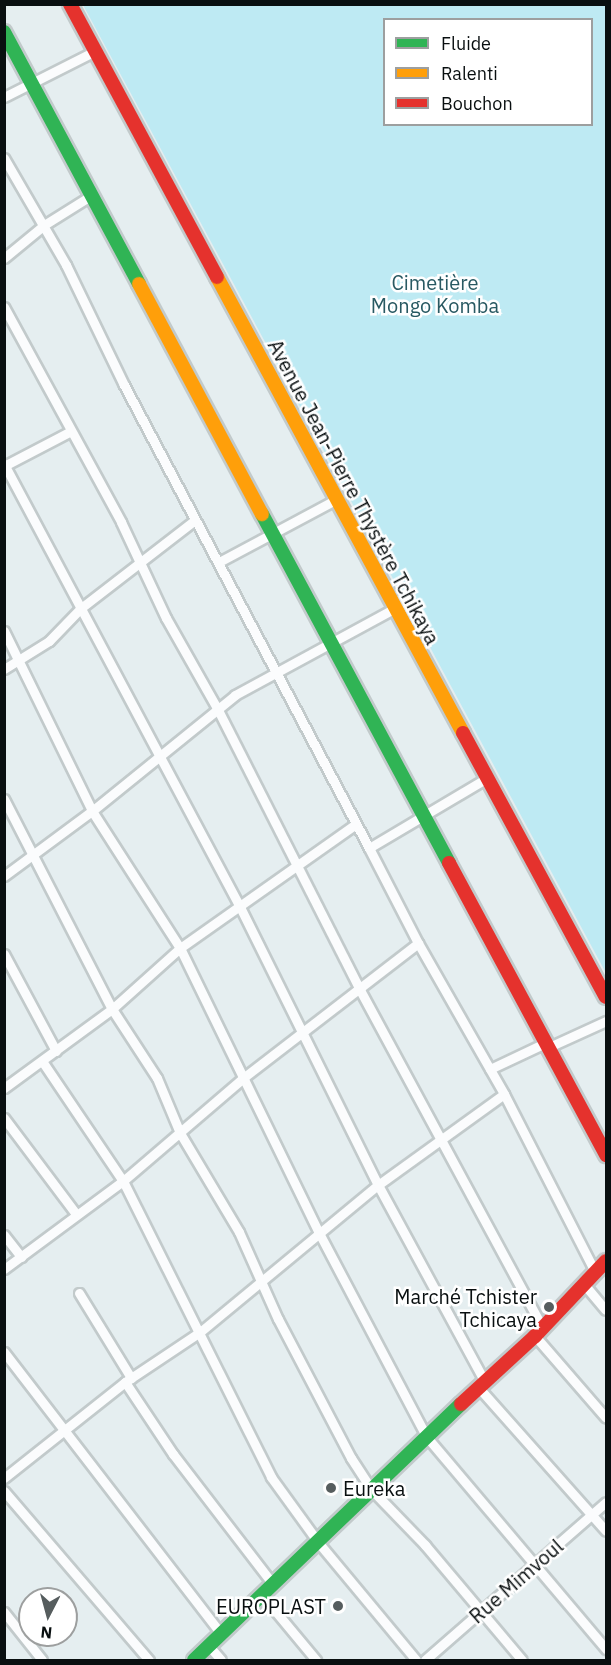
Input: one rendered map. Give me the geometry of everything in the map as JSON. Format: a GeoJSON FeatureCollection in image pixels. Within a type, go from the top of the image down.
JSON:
{"type":"FeatureCollection","features":[{"type":"Feature","properties":{"kind":"main road","name":"Avenue Jean-Pierre Thystère Tchikaya"},"geometry":{"type":"LineString","coordinates":[[70,4],[606,997]]}},
{"type":"Feature","properties":{"kind":"main road"},"geometry":{"type":"LineString","coordinates":[[4,32],[275,535],[421,814],[606,1155]]}},
{"type":"Feature","properties":{"kind":"main road"},"geometry":{"type":"LineString","coordinates":[[194,1660],[426,1436],[539,1332],[606,1261]]}},
{"type":"Feature","properties":{"kind":"street"},"geometry":{"type":"LineString","coordinates":[[4,98],[95,51]]}},
{"type":"Feature","properties":{"kind":"street"},"geometry":{"type":"LineString","coordinates":[[4,158],[44,225],[195,520],[278,671],[418,943],[504,1094],[595,1272]]}},
{"type":"Feature","properties":{"kind":"street"},"geometry":{"type":"LineString","coordinates":[[4,258],[44,225],[92,195]]}},
{"type":"Feature","properties":{"kind":"street"},"geometry":{"type":"LineString","coordinates":[[4,306],[69,432],[99,482],[187,661],[217,708],[360,990],[442,1138],[539,1332],[606,1418]]}},
{"type":"Feature","properties":{"kind":"street"},"geometry":{"type":"LineString","coordinates":[[69,432],[5,465],[158,759],[240,908],[301,1034],[482,1385],[606,1532]]}},
{"type":"Feature","properties":{"kind":"street"},"geometry":{"type":"LineString","coordinates":[[219,562],[275,535],[337,499]]}},
{"type":"Feature","properties":{"kind":"street"},"geometry":{"type":"LineString","coordinates":[[4,669],[48,641],[81,608],[195,520]]}},
{"type":"Feature","properties":{"kind":"street"},"geometry":{"type":"LineString","coordinates":[[4,876],[158,759],[217,708],[278,671],[395,608]]}},
{"type":"Feature","properties":{"kind":"street"},"geometry":{"type":"LineString","coordinates":[[4,631],[92,811],[180,948],[318,1231],[426,1436],[536,1563],[606,1649]]}},
{"type":"Feature","properties":{"kind":"street"},"geometry":{"type":"LineString","coordinates":[[369,848],[421,814],[487,777]]}},
{"type":"Feature","properties":{"kind":"street"},"geometry":{"type":"LineString","coordinates":[[4,799],[112,1009],[157,1078],[180,1133],[239,1232],[322,1407],[371,1489],[425,1545],[522,1660]]}},
{"type":"Feature","properties":{"kind":"street"},"geometry":{"type":"LineString","coordinates":[[4,1088],[112,1009],[180,948],[240,908],[295,865],[356,824]]}},
{"type":"Feature","properties":{"kind":"street"},"geometry":{"type":"LineString","coordinates":[[4,1269],[123,1181],[243,1078],[418,943]]}},
{"type":"Feature","properties":{"kind":"street"},"geometry":{"type":"LineString","coordinates":[[4,954],[56,1051]]}},
{"type":"Feature","properties":{"kind":"street"},"geometry":{"type":"LineString","coordinates":[[490,1069],[606,1021]]}},
{"type":"Feature","properties":{"kind":"street"},"geometry":{"type":"LineString","coordinates":[[42,1061],[123,1181],[201,1332],[248,1436],[272,1477],[318,1542],[416,1660]]}},
{"type":"Feature","properties":{"kind":"street"},"geometry":{"type":"LineString","coordinates":[[4,1478],[128,1380],[201,1332],[263,1281],[318,1231],[504,1094]]}},
{"type":"Feature","properties":{"kind":"street"},"geometry":{"type":"LineString","coordinates":[[4,1118],[76,1215]]}},
{"type":"Feature","properties":{"kind":"street"},"geometry":{"type":"LineString","coordinates":[[4,1235],[21,1257]]}},
{"type":"Feature","properties":{"kind":"street"},"geometry":{"type":"LineString","coordinates":[[583,1283],[606,1310]]}},
{"type":"Feature","properties":{"kind":"street"},"geometry":{"type":"LineString","coordinates":[[79,1293],[172,1454],[272,1583]]}},
{"type":"Feature","properties":{"kind":"street"},"geometry":{"type":"LineString","coordinates":[[4,1352],[66,1428],[221,1634]]}},
{"type":"Feature","properties":{"kind":"street"},"geometry":{"type":"LineString","coordinates":[[4,1491],[149,1660]]}},
{"type":"Feature","properties":{"kind":"street","name":"Rue Mimvoul"},"geometry":{"type":"LineString","coordinates":[[425,1660],[606,1502]]}},
{"type":"Feature","properties":{"kind":"street"},"geometry":{"type":"LineString","coordinates":[[262,1596],[316,1660]]}},
{"type":"Feature","properties":{"kind":"street"},"geometry":{"type":"LineString","coordinates":[[4,1612],[42,1660]]}},
{"type":"Feature","properties":{"kind":"street"},"geometry":{"type":"LineString","coordinates":[[209,1646],[221,1660]]}},
{"type":"Feature","properties":{"kind":"green space","name":"Cimetière Mongo Komba"},"geometry":{"type":"Polygon","coordinates":[[[83,5],[606,5],[606,973],[83,5]]]}},
{"type":"Feature","properties":{"kind":"traffic: fast"},"geometry":{"type":"LineString","coordinates":[[4,32],[139,284]]}},
{"type":"Feature","properties":{"kind":"traffic: fast"},"geometry":{"type":"LineString","coordinates":[[262,514],[449,863]]}},
{"type":"Feature","properties":{"kind":"traffic: fast"},"geometry":{"type":"LineString","coordinates":[[194,1660],[461,1404]]}},
{"type":"Feature","properties":{"kind":"traffic: slow"},"geometry":{"type":"LineString","coordinates":[[217,277],[463,733]]}},
{"type":"Feature","properties":{"kind":"traffic: slow"},"geometry":{"type":"LineString","coordinates":[[139,284],[262,514]]}},
{"type":"Feature","properties":{"kind":"traffic: jam"},"geometry":{"type":"LineString","coordinates":[[70,4],[217,277]]}},
{"type":"Feature","properties":{"kind":"traffic: jam"},"geometry":{"type":"LineString","coordinates":[[463,733],[606,997]]}},
{"type":"Feature","properties":{"kind":"traffic: jam"},"geometry":{"type":"LineString","coordinates":[[449,863],[606,1155]]}},
{"type":"Feature","properties":{"kind":"traffic: jam"},"geometry":{"type":"LineString","coordinates":[[461,1404],[535,1336],[606,1261]]}},
{"type":"Feature","properties":{"kind":"place","name":"Marché Tchister Tchicaya"},"geometry":{"type":"Point","coordinates":[549,1307]}},
{"type":"Feature","properties":{"kind":"place","name":"Eureka"},"geometry":{"type":"Point","coordinates":[331,1488]}},
{"type":"Feature","properties":{"kind":"place","name":"EUROPLAST"},"geometry":{"type":"Point","coordinates":[338,1606]}}]}
